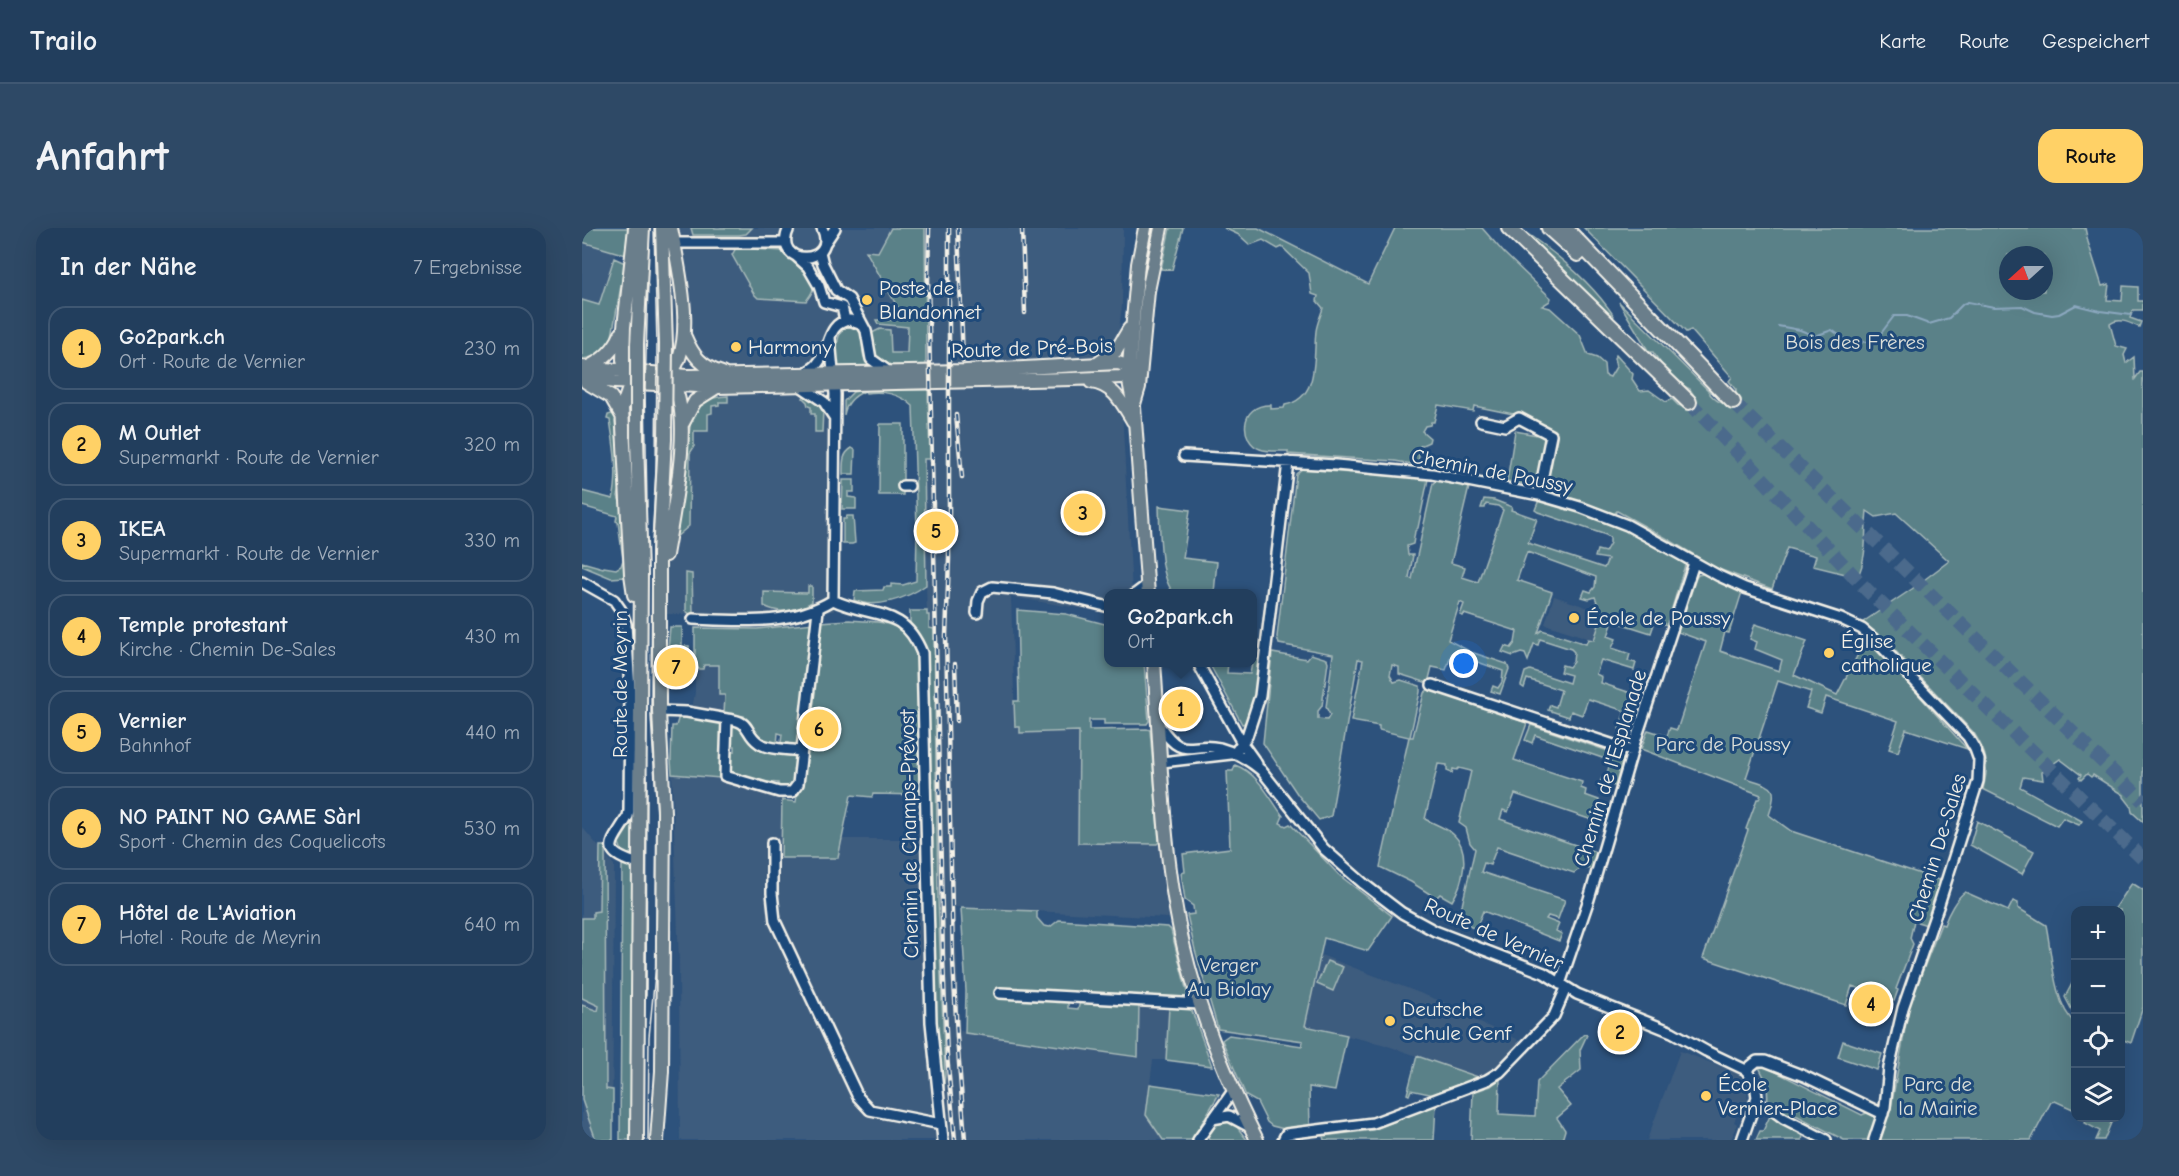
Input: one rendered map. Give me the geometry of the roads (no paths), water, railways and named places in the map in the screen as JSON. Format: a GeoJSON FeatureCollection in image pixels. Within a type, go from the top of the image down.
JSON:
{"type":"FeatureCollection","features":[{"type":"Feature","properties":{"kind":"highway"},"geometry":{"type":"LineString","coordinates":[[1509,228],[1689,402]]}},
{"type":"Feature","properties":{"kind":"highway"},"geometry":{"type":"LineString","coordinates":[[1550,228],[1682,351]]}},
{"type":"Feature","properties":{"kind":"highway"},"geometry":{"type":"LineString","coordinates":[[1565,228],[1733,402]]}},
{"type":"Feature","properties":{"kind":"main road"},"geometry":{"type":"LineString","coordinates":[[635,228],[624,327],[623,360],[679,398],[682,427],[676,495],[659,600]]}},
{"type":"Feature","properties":{"kind":"main road","name":"Route de Meyrin"},"geometry":{"type":"LineString","coordinates":[[637,1140],[640,619],[637,344],[643,228]]}},
{"type":"Feature","properties":{"kind":"main road","name":"Route de Meyrin"},"geometry":{"type":"LineString","coordinates":[[657,1140],[662,1071],[664,824],[659,711],[659,554],[665,439],[666,344],[662,228]]}},
{"type":"Feature","properties":{"kind":"main road"},"geometry":{"type":"LineString","coordinates":[[640,619],[631,574],[622,416],[624,402],[651,379],[680,361],[684,337],[683,311],[671,228]]}},
{"type":"Feature","properties":{"kind":"main road"},"geometry":{"type":"LineString","coordinates":[[1145,228],[1131,324],[1134,423],[1148,589]]}},
{"type":"Feature","properties":{"kind":"main road"},"geometry":{"type":"LineString","coordinates":[[1132,370],[1161,228]]}},
{"type":"Feature","properties":{"kind":"main road"},"geometry":{"type":"LineString","coordinates":[[1072,379],[1091,372],[1096,364],[1116,351],[1131,324]]}},
{"type":"Feature","properties":{"kind":"main road"},"geometry":{"type":"LineString","coordinates":[[622,416],[611,397],[583,373],[610,353],[624,327]]}},
{"type":"Feature","properties":{"kind":"main road"},"geometry":{"type":"LineString","coordinates":[[684,337],[700,362],[729,375]]}},
{"type":"Feature","properties":{"kind":"main road","name":"Route de Pré-Bois"},"geometry":{"type":"LineString","coordinates":[[833,379],[889,373],[1118,363],[1132,370]]}},
{"type":"Feature","properties":{"kind":"main road","name":"Route de Pré-Bois"},"geometry":{"type":"LineString","coordinates":[[583,373],[718,387],[833,379],[1072,379],[1132,370]]}},
{"type":"Feature","properties":{"kind":"main road","name":"Route de Pré-Bois"},"geometry":{"type":"LineString","coordinates":[[651,379],[729,375],[801,380]]}},
{"type":"Feature","properties":{"kind":"main road"},"geometry":{"type":"LineString","coordinates":[[1072,379],[1109,387],[1120,399],[1134,423]]}},
{"type":"Feature","properties":{"kind":"main road"},"geometry":{"type":"LineString","coordinates":[[682,427],[691,406],[705,393],[718,387]]}},
{"type":"Feature","properties":{"kind":"main road"},"geometry":{"type":"LineString","coordinates":[[1154,667],[1174,891],[1184,947],[1211,1038],[1257,1140]]}},
{"type":"Feature","properties":{"kind":"street"},"geometry":{"type":"LineString","coordinates":[[789,228],[786,243],[788,249],[808,267],[819,286],[824,302],[840,306],[844,311],[845,320]]}},
{"type":"Feature","properties":{"kind":"street"},"geometry":{"type":"LineString","coordinates":[[822,228],[825,237],[822,264],[836,290],[849,299],[868,337],[871,359],[889,373]]}},
{"type":"Feature","properties":{"kind":"street"},"geometry":{"type":"LineString","coordinates":[[796,256],[808,258],[822,249],[835,228]]}},
{"type":"Feature","properties":{"kind":"street"},"geometry":{"type":"LineString","coordinates":[[674,243],[786,243]]}},
{"type":"Feature","properties":{"kind":"street"},"geometry":{"type":"LineString","coordinates":[[834,418],[824,402],[801,380],[818,363],[835,327],[845,320],[856,321],[862,326]]}},
{"type":"Feature","properties":{"kind":"street"},"geometry":{"type":"LineString","coordinates":[[693,619],[733,621],[775,619],[818,610],[833,600],[834,418],[830,338]]}},
{"type":"Feature","properties":{"kind":"street"},"geometry":{"type":"LineString","coordinates":[[1481,421],[1505,426],[1519,418],[1551,435],[1539,495]]}},
{"type":"Feature","properties":{"kind":"street","name":"Chemin de Poussy"},"geometry":{"type":"LineString","coordinates":[[1184,456],[1432,474],[1539,495],[1580,507],[1621,523],[1745,588],[1841,619]]}},
{"type":"Feature","properties":{"kind":"street"},"geometry":{"type":"LineString","coordinates":[[1162,762],[1234,754],[1242,743],[1255,715],[1260,696],[1288,462]]}},
{"type":"Feature","properties":{"kind":"street","name":"Chemin de l'Esplanade"},"geometry":{"type":"LineString","coordinates":[[1283,1140],[1286,1134],[1373,1123],[1488,1080],[1500,1072],[1554,1017],[1632,751],[1694,563]]}},
{"type":"Feature","properties":{"kind":"street"},"geometry":{"type":"LineString","coordinates":[[582,582],[614,600],[626,624],[630,690],[629,811],[612,842],[617,856],[639,864]]}},
{"type":"Feature","properties":{"kind":"street"},"geometry":{"type":"LineString","coordinates":[[977,613],[978,601],[982,592],[993,587],[1053,593],[1104,606]]}},
{"type":"Feature","properties":{"kind":"street","name":"Chemin de Champs-Prévost"},"geometry":{"type":"LineString","coordinates":[[833,600],[848,607],[895,619],[910,631],[922,653],[930,1023],[942,1140]]}},
{"type":"Feature","properties":{"kind":"street"},"geometry":{"type":"LineString","coordinates":[[728,719],[725,776],[779,792],[792,792],[798,784],[818,610]]}},
{"type":"Feature","properties":{"kind":"street","name":"Chemin De-Sales"},"geometry":{"type":"LineString","coordinates":[[1841,619],[1862,629],[1876,641],[1962,731],[1974,745],[1980,765],[1978,781],[1964,829],[1903,1008],[1889,1068],[1883,1114],[1874,1140]]}},
{"type":"Feature","properties":{"kind":"street"},"geometry":{"type":"LineString","coordinates":[[1200,667],[1242,743],[1262,770]]}},
{"type":"Feature","properties":{"kind":"street"},"geometry":{"type":"LineString","coordinates":[[1432,685],[1632,751]]}},
{"type":"Feature","properties":{"kind":"street","name":"Route de Meyrin"},"geometry":{"type":"LineString","coordinates":[[659,711],[687,712],[739,720],[745,724],[759,743],[765,746],[801,751]]}},
{"type":"Feature","properties":{"kind":"street","name":"Route de Vernier"},"geometry":{"type":"LineString","coordinates":[[1159,725],[1177,746],[1192,749],[1218,748],[1262,770],[1324,849],[1402,914],[1435,931],[1544,973],[1563,986],[1672,1032],[1746,1070]]}},
{"type":"Feature","properties":{"kind":"street"},"geometry":{"type":"LineString","coordinates":[[772,843],[772,893],[775,921],[858,1097],[870,1110],[940,1124]]}},
{"type":"Feature","properties":{"kind":"street"},"geometry":{"type":"LineString","coordinates":[[1000,993],[1200,1004]]}},
{"type":"Feature","properties":{"kind":"street"},"geometry":{"type":"LineString","coordinates":[[1742,1140],[1756,1103],[1755,1083],[1746,1070],[1757,1061],[1765,1061],[1804,1076],[1883,1114]]}},
{"type":"Feature","properties":{"kind":"street"},"geometry":{"type":"LineString","coordinates":[[1198,1140],[1233,1091]]}},
{"type":"Feature","properties":{"kind":"street"},"geometry":{"type":"LineString","coordinates":[[1756,1103],[1826,1140]]}},
{"type":"Feature","properties":{"kind":"street"},"geometry":{"type":"LineString","coordinates":[[1212,1119],[1229,1116],[1250,1127]]}},
{"type":"Feature","properties":{"kind":"waterway"},"geometry":{"type":"LineString","coordinates":[[1778,326],[1800,330],[1815,336],[1832,330],[1847,341],[1869,342],[1882,332],[1894,316],[1907,316],[1929,324],[1949,318],[1968,302],[1994,307],[2022,306],[2035,312],[2052,315],[2076,305],[2131,315]]}},
{"type":"Feature","properties":{"kind":"tunnel"},"geometry":{"type":"LineString","coordinates":[[1689,402],[1867,590],[2143,859]]}},
{"type":"Feature","properties":{"kind":"tunnel"},"geometry":{"type":"LineString","coordinates":[[1733,402],[2143,801]]}},
{"type":"Feature","properties":{"kind":"tram line"},"geometry":{"type":"LineString","coordinates":[[648,1140],[649,1037],[656,964],[657,813],[651,716],[657,344],[654,228]]}},
{"type":"Feature","properties":{"kind":"tram line"},"geometry":{"type":"LineString","coordinates":[[647,507],[645,390],[648,285]]}},
{"type":"Feature","properties":{"kind":"tram line"},"geometry":{"type":"LineString","coordinates":[[646,996],[647,774]]}},
{"type":"Feature","properties":{"kind":"railway"},"geometry":{"type":"LineString","coordinates":[[929,228],[928,280],[943,958],[947,1056],[955,1140]]}},
{"type":"Feature","properties":{"kind":"railway"},"geometry":{"type":"LineString","coordinates":[[949,228],[949,559],[946,636],[953,960],[965,1140]]}},
{"type":"Feature","properties":{"kind":"railway"},"geometry":{"type":"LineString","coordinates":[[958,228],[963,361]]}},
{"type":"Feature","properties":{"kind":"railway"},"geometry":{"type":"LineString","coordinates":[[1022,228],[1025,313]]}},
{"type":"Feature","properties":{"kind":"railway"},"geometry":{"type":"LineString","coordinates":[[956,415],[962,477]]}},
{"type":"Feature","properties":{"kind":"railway"},"geometry":{"type":"LineString","coordinates":[[955,664],[957,721]]}},
{"type":"Feature","properties":{"kind":"place","name":"Poste de Blandonnet"},"geometry":{"type":"Point","coordinates":[867,300]}},
{"type":"Feature","properties":{"kind":"place","name":"Harmony"},"geometry":{"type":"Point","coordinates":[736,347]}},
{"type":"Feature","properties":{"kind":"place","name":"IKEA"},"geometry":{"type":"Point","coordinates":[1083,513]}},
{"type":"Feature","properties":{"kind":"place","name":"Vernier"},"geometry":{"type":"Point","coordinates":[936,531]}},
{"type":"Feature","properties":{"kind":"place","name":"École de Poussy"},"geometry":{"type":"Point","coordinates":[1574,618]}},
{"type":"Feature","properties":{"kind":"place","name":"Église catholique"},"geometry":{"type":"Point","coordinates":[1829,653]}},
{"type":"Feature","properties":{"kind":"place","name":"Hôtel de L'Aviation"},"geometry":{"type":"Point","coordinates":[676,667]}},
{"type":"Feature","properties":{"kind":"place","name":"Go2park.ch"},"geometry":{"type":"Point","coordinates":[1181,709]}},
{"type":"Feature","properties":{"kind":"place","name":"NO PAINT NO GAME Sàrl"},"geometry":{"type":"Point","coordinates":[819,729]}},
{"type":"Feature","properties":{"kind":"place","name":"Temple protestant"},"geometry":{"type":"Point","coordinates":[1871,1004]}},
{"type":"Feature","properties":{"kind":"place","name":"Deutsche Schule Genf"},"geometry":{"type":"Point","coordinates":[1390,1021]}},
{"type":"Feature","properties":{"kind":"place","name":"M Outlet"},"geometry":{"type":"Point","coordinates":[1620,1032]}},
{"type":"Feature","properties":{"kind":"place","name":"École Vernier-Place"},"geometry":{"type":"Point","coordinates":[1706,1096]}},
{"type":"Feature","properties":{"kind":"park label","name":"Bois des Frères"},"geometry":{"type":"Point","coordinates":[1855,342]}},
{"type":"Feature","properties":{"kind":"park label","name":"Parc de Poussy"},"geometry":{"type":"Point","coordinates":[1723,744]}},
{"type":"Feature","properties":{"kind":"park label","name":"Verger Au Biolay"},"geometry":{"type":"Point","coordinates":[1229,977]}},
{"type":"Feature","properties":{"kind":"park label","name":"Parc de la Mairie"},"geometry":{"type":"Point","coordinates":[1938,1096]}}]}
